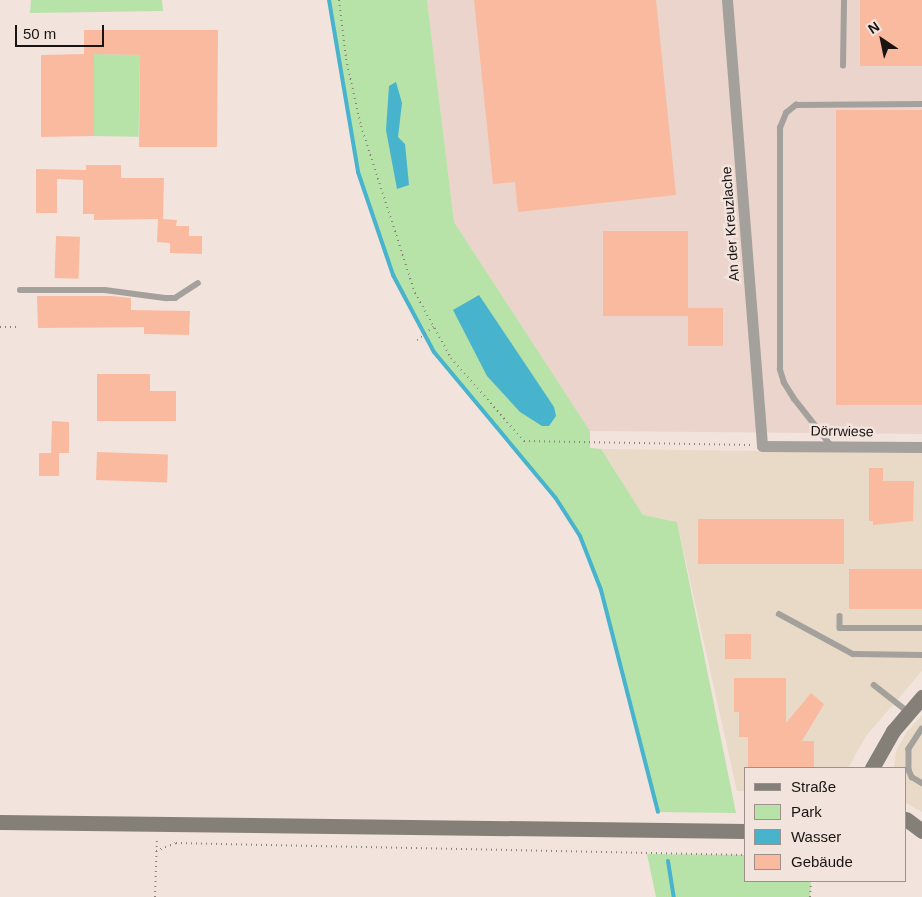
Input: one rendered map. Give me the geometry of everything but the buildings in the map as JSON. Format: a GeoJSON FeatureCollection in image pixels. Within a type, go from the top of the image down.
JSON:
{"type":"FeatureCollection","features":[{"type":"Feature","properties":{"kind":"main road"},"geometry":{"type":"LineString","coordinates":[[872,767],[883,745],[922,697]]}},
{"type":"Feature","properties":{"kind":"main road"},"geometry":{"type":"LineString","coordinates":[[907,820],[922,832]]}},
{"type":"Feature","properties":{"kind":"main road"},"geometry":{"type":"LineString","coordinates":[[0,822],[744,831]]}},
{"type":"Feature","properties":{"kind":"main road"},"geometry":{"type":"LineString","coordinates":[[907,832],[922,832]]}},
{"type":"Feature","properties":{"kind":"street","name":"An der Kreuzlache"},"geometry":{"type":"LineString","coordinates":[[727,0],[762,446]]}},
{"type":"Feature","properties":{"kind":"street","name":"Dörrwiese"},"geometry":{"type":"LineString","coordinates":[[762,446],[922,447]]}},
{"type":"Feature","properties":{"kind":"lane"},"geometry":{"type":"LineString","coordinates":[[843,66],[844,0]]}},
{"type":"Feature","properties":{"kind":"lane"},"geometry":{"type":"LineString","coordinates":[[831,446],[794,399],[784,383],[780,370],[780,128],[786,113],[796,105],[922,104]]}},
{"type":"Feature","properties":{"kind":"lane"},"geometry":{"type":"LineString","coordinates":[[20,290],[105,290],[175,298],[198,283]]}},
{"type":"Feature","properties":{"kind":"lane"},"geometry":{"type":"LineString","coordinates":[[780,614],[853,654],[922,655]]}},
{"type":"Feature","properties":{"kind":"lane"},"geometry":{"type":"LineString","coordinates":[[840,616],[840,628],[922,628]]}},
{"type":"Feature","properties":{"kind":"lane"},"geometry":{"type":"LineString","coordinates":[[874,686],[909,712]]}},
{"type":"Feature","properties":{"kind":"lane"},"geometry":{"type":"LineString","coordinates":[[922,729],[915,737],[909,756],[912,778],[922,783]]}},
{"type":"Feature","properties":{"kind":"path"},"geometry":{"type":"LineString","coordinates":[[339,0],[346,59],[361,126],[415,293],[433,328],[474,387],[524,441],[762,446]]}},
{"type":"Feature","properties":{"kind":"path"},"geometry":{"type":"LineString","coordinates":[[0,327],[20,328]]}},
{"type":"Feature","properties":{"kind":"path"},"geometry":{"type":"LineString","coordinates":[[417,340],[433,328]]}},
{"type":"Feature","properties":{"kind":"path"},"geometry":{"type":"LineString","coordinates":[[155,897],[158,825]]}},
{"type":"Feature","properties":{"kind":"path"},"geometry":{"type":"LineString","coordinates":[[156,851],[176,844],[744,855]]}},
{"type":"Feature","properties":{"kind":"path"},"geometry":{"type":"LineString","coordinates":[[810,897],[812,882]]}},
{"type":"Feature","properties":{"kind":"shaded area"},"geometry":{"type":"Polygon","coordinates":[[[427,0],[922,0],[922,434],[590,431],[454,222],[427,0]]]}},
{"type":"Feature","properties":{"kind":"shaded area"},"geometry":{"type":"Polygon","coordinates":[[[601,449],[922,453],[922,671],[866,736],[849,767],[744,767],[744,791],[737,791],[677,522],[643,515],[601,449]]]}},
{"type":"Feature","properties":{"kind":"shaded area"},"geometry":{"type":"Polygon","coordinates":[[[922,715],[922,812],[907,804],[907,767],[894,767],[896,751],[906,733],[922,715]]]}},
{"type":"Feature","properties":{"kind":"green space"},"geometry":{"type":"Polygon","coordinates":[[[31,0],[162,0],[163,11],[30,13],[31,0]]]}},
{"type":"Feature","properties":{"kind":"green space"},"geometry":{"type":"Polygon","coordinates":[[[329,0],[427,0],[454,222],[590,431],[590,448],[601,449],[643,515],[677,522],[736,813],[658,812],[601,590],[580,536],[555,497],[434,352],[393,275],[358,172],[329,0]]]}},
{"type":"Feature","properties":{"kind":"green space"},"geometry":{"type":"Polygon","coordinates":[[[94,54],[140,55],[139,137],[93,136],[94,54]]]}},
{"type":"Feature","properties":{"kind":"green space"},"geometry":{"type":"Polygon","coordinates":[[[647,854],[744,855],[744,882],[811,882],[810,897],[656,897],[647,854]]]}},
{"type":"Feature","properties":{"kind":"water"},"geometry":{"type":"Polygon","coordinates":[[[396,82],[402,103],[398,137],[405,144],[409,185],[397,189],[386,130],[389,86],[396,82]]]}},
{"type":"Feature","properties":{"kind":"water"},"geometry":{"type":"Polygon","coordinates":[[[479,295],[554,407],[556,416],[549,426],[542,426],[520,412],[487,376],[453,310],[479,295]]]}},
{"type":"Feature","properties":{"kind":"waterway"},"geometry":{"type":"LineString","coordinates":[[329,0],[358,172],[393,275],[434,352],[555,497],[580,536],[601,590],[658,812]]}},
{"type":"Feature","properties":{"kind":"waterway"},"geometry":{"type":"LineString","coordinates":[[668,861],[674,897]]}}]}
